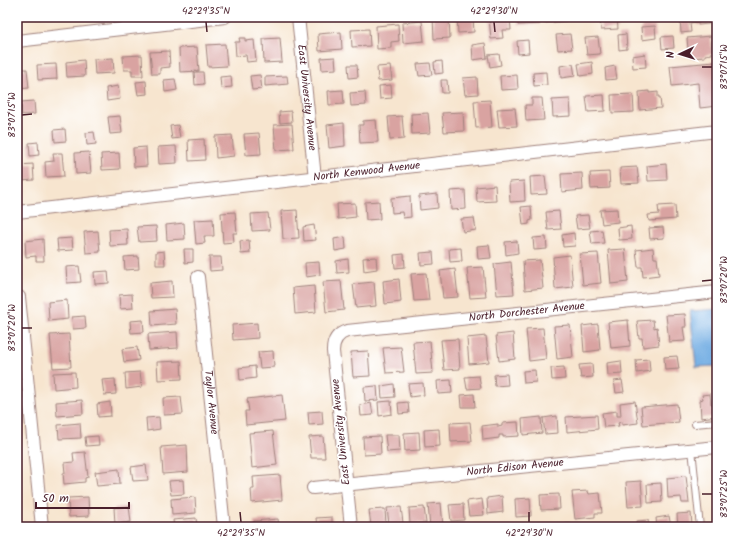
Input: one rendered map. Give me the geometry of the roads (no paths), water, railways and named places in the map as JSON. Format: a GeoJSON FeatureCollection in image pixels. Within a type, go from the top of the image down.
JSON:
{"type":"FeatureCollection","features":[{"type":"Feature","properties":{"kind":"street"},"geometry":{"type":"LineString","coordinates":[[17,41],[225,17]]}},
{"type":"Feature","properties":{"kind":"street","name":"East University Avenue"},"geometry":{"type":"LineString","coordinates":[[298,17],[315,178]]}},
{"type":"Feature","properties":{"kind":"street","name":"North Kenwood Avenue"},"geometry":{"type":"LineString","coordinates":[[17,212],[717,131]]}},
{"type":"Feature","properties":{"kind":"street","name":"Taylor Avenue"},"geometry":{"type":"LineString","coordinates":[[198,277],[224,527]]}},
{"type":"Feature","properties":{"kind":"street","name":"North Dorchester Avenue"},"geometry":{"type":"LineString","coordinates":[[337,337],[343,332],[347,331],[717,292]]}},
{"type":"Feature","properties":{"kind":"street"},"geometry":{"type":"LineString","coordinates":[[19,297],[42,527]]}},
{"type":"Feature","properties":{"kind":"street","name":"East University Avenue"},"geometry":{"type":"LineString","coordinates":[[337,337],[333,346],[333,351],[351,527]]}},
{"type":"Feature","properties":{"kind":"street","name":"North Edison Avenue"},"geometry":{"type":"LineString","coordinates":[[313,488],[717,447]]}},
{"type":"Feature","properties":{"kind":"lane"},"geometry":{"type":"LineString","coordinates":[[695,424],[717,422]]}},
{"type":"Feature","properties":{"kind":"lane"},"geometry":{"type":"LineString","coordinates":[[692,449],[700,527]]}},
{"type":"Feature","properties":{"kind":"water"},"geometry":{"type":"Polygon","coordinates":[[[717,309],[717,366],[696,367],[690,311],[717,309]]]}}]}
